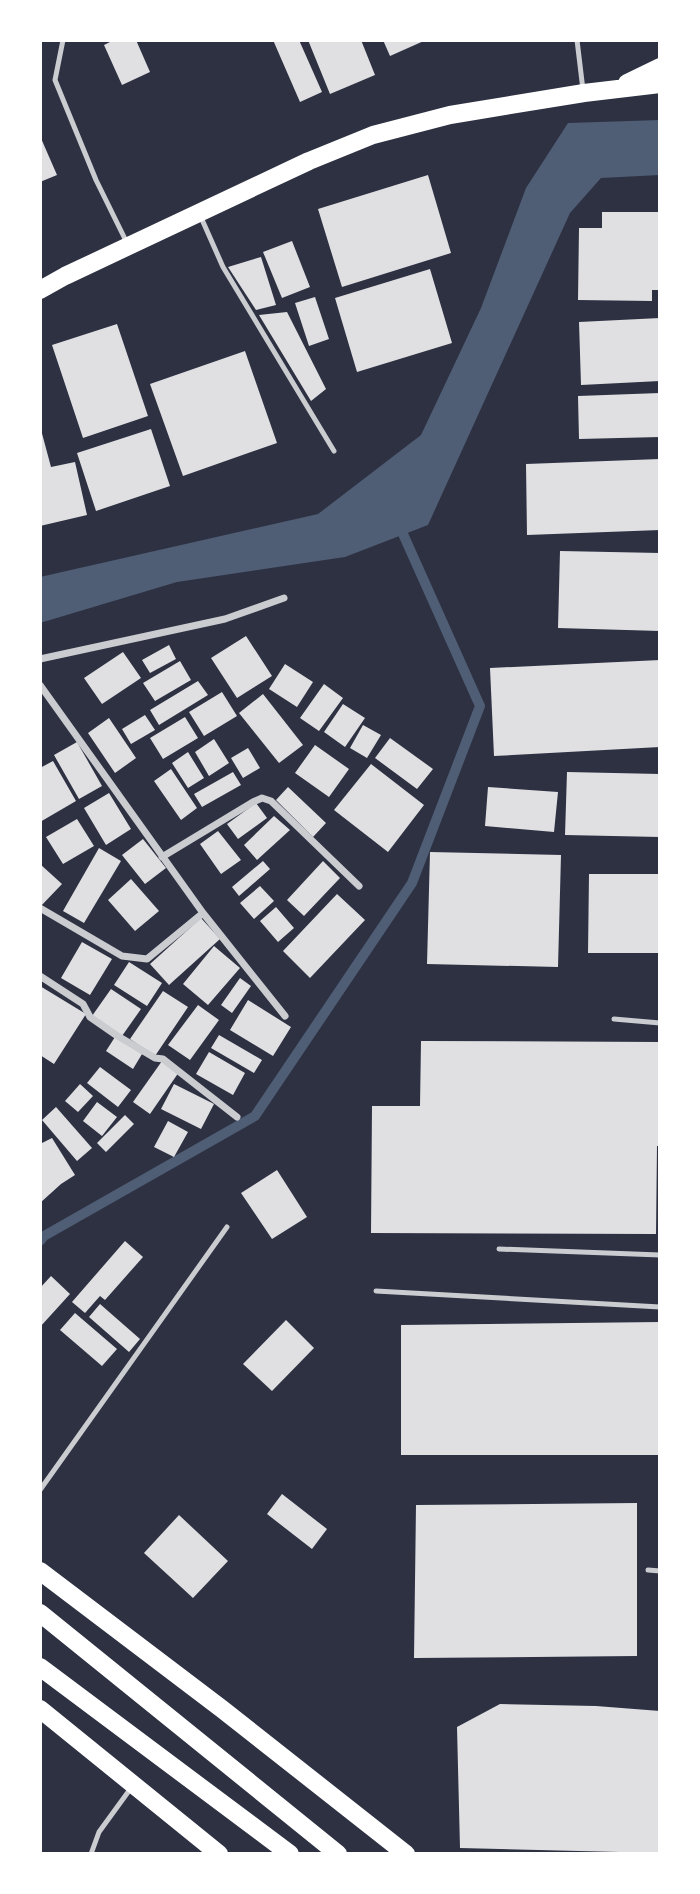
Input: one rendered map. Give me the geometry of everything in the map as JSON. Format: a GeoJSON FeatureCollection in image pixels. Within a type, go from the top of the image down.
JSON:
{"type":"FeatureCollection","features":[{"type":"Feature","properties":{"kind":"main road"},"geometry":{"type":"LineString","coordinates":[[614,89],[660,67]]}},
{"type":"Feature","properties":{"kind":"main road"},"geometry":{"type":"LineString","coordinates":[[40,290],[199,212],[309,161],[373,135],[450,115],[584,93],[660,84]]}},
{"type":"Feature","properties":{"kind":"main road"},"geometry":{"type":"LineString","coordinates":[[614,89],[660,97]]}},
{"type":"Feature","properties":{"kind":"main road"},"geometry":{"type":"LineString","coordinates":[[40,1572],[222,1709],[406,1854]]}},
{"type":"Feature","properties":{"kind":"main road"},"geometry":{"type":"LineString","coordinates":[[40,1613],[338,1854]]}},
{"type":"Feature","properties":{"kind":"main road"},"geometry":{"type":"LineString","coordinates":[[40,1667],[290,1854]]}},
{"type":"Feature","properties":{"kind":"main road"},"geometry":{"type":"LineString","coordinates":[[40,1709],[219,1854]]}},
{"type":"Feature","properties":{"kind":"street"},"geometry":{"type":"LineString","coordinates":[[40,659],[225,620],[285,598]]}},
{"type":"Feature","properties":{"kind":"street"},"geometry":{"type":"LineString","coordinates":[[40,685],[203,913],[285,1016]]}},
{"type":"Feature","properties":{"kind":"street"},"geometry":{"type":"LineString","coordinates":[[162,856],[262,798],[271,802],[359,886]]}},
{"type":"Feature","properties":{"kind":"street"},"geometry":{"type":"LineString","coordinates":[[40,908],[121,956],[147,959],[203,913]]}},
{"type":"Feature","properties":{"kind":"street"},"geometry":{"type":"LineString","coordinates":[[40,976],[83,1004],[90,1017],[116,1035],[172,1065],[237,1117]]}},
{"type":"Feature","properties":{"kind":"lane"},"geometry":{"type":"LineString","coordinates":[[64,40],[55,80],[96,180],[128,246]]}},
{"type":"Feature","properties":{"kind":"lane"},"geometry":{"type":"LineString","coordinates":[[577,40],[584,93]]}},
{"type":"Feature","properties":{"kind":"lane"},"geometry":{"type":"LineString","coordinates":[[199,212],[223,267],[334,451]]}},
{"type":"Feature","properties":{"kind":"lane"},"geometry":{"type":"LineString","coordinates":[[614,1019],[660,1023]]}},
{"type":"Feature","properties":{"kind":"lane"},"geometry":{"type":"LineString","coordinates":[[40,1490],[227,1227]]}},
{"type":"Feature","properties":{"kind":"lane"},"geometry":{"type":"LineString","coordinates":[[499,1249],[660,1255]]}},
{"type":"Feature","properties":{"kind":"lane"},"geometry":{"type":"LineString","coordinates":[[376,1291],[660,1307]]}},
{"type":"Feature","properties":{"kind":"lane"},"geometry":{"type":"LineString","coordinates":[[648,1570],[660,1571]]}},
{"type":"Feature","properties":{"kind":"lane"},"geometry":{"type":"LineString","coordinates":[[91,1854],[99,1832],[134,1784]]}},
{"type":"Feature","properties":{"kind":"water"},"geometry":{"type":"Polygon","coordinates":[[[660,120],[660,175],[601,178],[570,213],[428,525],[345,557],[177,582],[40,623],[40,577],[318,514],[421,435],[481,308],[526,188],[568,123],[660,120]]]}},
{"type":"Feature","properties":{"kind":"building"},"geometry":{"type":"Polygon","coordinates":[[[114,40],[136,40],[150,72],[122,85],[104,45],[114,40]]]}},
{"type":"Feature","properties":{"kind":"building"},"geometry":{"type":"Polygon","coordinates":[[[273,40],[299,40],[322,92],[300,102],[273,40]]]}},
{"type":"Feature","properties":{"kind":"building"},"geometry":{"type":"Polygon","coordinates":[[[308,40],[361,40],[375,75],[330,94],[308,40]]]}},
{"type":"Feature","properties":{"kind":"building"},"geometry":{"type":"Polygon","coordinates":[[[383,40],[426,40],[390,56],[383,40]]]}},
{"type":"Feature","properties":{"kind":"building"},"geometry":{"type":"Polygon","coordinates":[[[40,136],[57,175],[40,182],[40,136]]]}},
{"type":"Feature","properties":{"kind":"building"},"geometry":{"type":"Polygon","coordinates":[[[428,175],[451,253],[342,287],[318,209],[428,175]]]}},
{"type":"Feature","properties":{"kind":"building"},"geometry":{"type":"Polygon","coordinates":[[[602,212],[660,212],[660,290],[652,290],[652,301],[578,300],[579,228],[602,228],[602,212]]]}},
{"type":"Feature","properties":{"kind":"building"},"geometry":{"type":"Polygon","coordinates":[[[292,241],[310,287],[282,298],[263,252],[292,241]]]}},
{"type":"Feature","properties":{"kind":"building"},"geometry":{"type":"Polygon","coordinates":[[[261,257],[276,305],[256,310],[228,267],[261,257]]]}},
{"type":"Feature","properties":{"kind":"building"},"geometry":{"type":"Polygon","coordinates":[[[430,269],[452,343],[357,372],[335,298],[430,269]]]}},
{"type":"Feature","properties":{"kind":"building"},"geometry":{"type":"Polygon","coordinates":[[[315,297],[329,339],[309,346],[295,303],[315,297]]]}},
{"type":"Feature","properties":{"kind":"building"},"geometry":{"type":"Polygon","coordinates":[[[287,312],[326,389],[311,401],[259,315],[287,312]]]}},
{"type":"Feature","properties":{"kind":"building"},"geometry":{"type":"Polygon","coordinates":[[[660,318],[660,381],[581,385],[579,322],[660,318]]]}},
{"type":"Feature","properties":{"kind":"building"},"geometry":{"type":"Polygon","coordinates":[[[117,324],[148,416],[83,438],[52,345],[117,324]]]}},
{"type":"Feature","properties":{"kind":"building"},"geometry":{"type":"Polygon","coordinates":[[[245,351],[277,443],[183,476],[150,384],[245,351]]]}},
{"type":"Feature","properties":{"kind":"building"},"geometry":{"type":"Polygon","coordinates":[[[660,393],[660,437],[579,439],[578,396],[660,393]]]}},
{"type":"Feature","properties":{"kind":"building"},"geometry":{"type":"Polygon","coordinates":[[[40,426],[51,467],[75,462],[87,515],[40,526],[40,426]]]}},
{"type":"Feature","properties":{"kind":"building"},"geometry":{"type":"Polygon","coordinates":[[[151,429],[170,486],[96,511],[77,453],[151,429]]]}},
{"type":"Feature","properties":{"kind":"building"},"geometry":{"type":"Polygon","coordinates":[[[660,459],[660,530],[527,535],[526,464],[660,459]]]}},
{"type":"Feature","properties":{"kind":"building"},"geometry":{"type":"Polygon","coordinates":[[[560,551],[660,553],[660,631],[558,628],[560,551]]]}},
{"type":"Feature","properties":{"kind":"building"},"geometry":{"type":"Polygon","coordinates":[[[246,636],[272,676],[237,698],[211,658],[246,636]]]}},
{"type":"Feature","properties":{"kind":"building"},"geometry":{"type":"Polygon","coordinates":[[[169,645],[176,659],[150,673],[142,660],[169,645]]]}},
{"type":"Feature","properties":{"kind":"building"},"geometry":{"type":"Polygon","coordinates":[[[123,652],[141,678],[102,704],[84,678],[123,652]]]}},
{"type":"Feature","properties":{"kind":"building"},"geometry":{"type":"Polygon","coordinates":[[[660,660],[660,747],[494,756],[490,668],[660,660]]]}},
{"type":"Feature","properties":{"kind":"building"},"geometry":{"type":"Polygon","coordinates":[[[180,661],[191,680],[155,701],[143,683],[180,661]]]}},
{"type":"Feature","properties":{"kind":"building"},"geometry":{"type":"Polygon","coordinates":[[[285,664],[313,682],[297,707],[269,689],[285,664]]]}},
{"type":"Feature","properties":{"kind":"building"},"geometry":{"type":"Polygon","coordinates":[[[198,681],[208,695],[159,725],[150,710],[198,681]]]}},
{"type":"Feature","properties":{"kind":"building"},"geometry":{"type":"Polygon","coordinates":[[[324,684],[343,698],[319,731],[300,718],[324,684]]]}},
{"type":"Feature","properties":{"kind":"building"},"geometry":{"type":"Polygon","coordinates":[[[222,692],[237,716],[204,736],[189,712],[222,692]]]}},
{"type":"Feature","properties":{"kind":"building"},"geometry":{"type":"Polygon","coordinates":[[[263,694],[303,745],[279,763],[239,713],[263,694]]]}},
{"type":"Feature","properties":{"kind":"building"},"geometry":{"type":"Polygon","coordinates":[[[343,704],[365,718],[345,747],[324,732],[343,704]]]}},
{"type":"Feature","properties":{"kind":"building"},"geometry":{"type":"Polygon","coordinates":[[[145,715],[155,730],[131,744],[122,729],[145,715]]]}},
{"type":"Feature","properties":{"kind":"building"},"geometry":{"type":"Polygon","coordinates":[[[185,717],[198,738],[163,759],[150,738],[185,717]]]}},
{"type":"Feature","properties":{"kind":"building"},"geometry":{"type":"Polygon","coordinates":[[[109,718],[136,758],[115,773],[88,733],[109,718]]]}},
{"type":"Feature","properties":{"kind":"building"},"geometry":{"type":"Polygon","coordinates":[[[363,725],[381,735],[367,758],[350,748],[363,725]]]}},
{"type":"Feature","properties":{"kind":"building"},"geometry":{"type":"Polygon","coordinates":[[[390,738],[433,769],[417,789],[375,758],[390,738]]]}},
{"type":"Feature","properties":{"kind":"building"},"geometry":{"type":"Polygon","coordinates":[[[214,739],[229,763],[209,776],[195,752],[214,739]]]}},
{"type":"Feature","properties":{"kind":"building"},"geometry":{"type":"Polygon","coordinates":[[[77,742],[102,786],[79,799],[54,755],[77,742]]]}},
{"type":"Feature","properties":{"kind":"building"},"geometry":{"type":"Polygon","coordinates":[[[315,745],[349,769],[329,797],[295,773],[315,745]]]}},
{"type":"Feature","properties":{"kind":"building"},"geometry":{"type":"Polygon","coordinates":[[[248,748],[260,768],[243,778],[231,758],[248,748]]]}},
{"type":"Feature","properties":{"kind":"building"},"geometry":{"type":"Polygon","coordinates":[[[188,752],[204,778],[188,788],[172,763],[188,752]]]}},
{"type":"Feature","properties":{"kind":"building"},"geometry":{"type":"Polygon","coordinates":[[[53,761],[76,801],[40,822],[40,768],[53,761]]]}},
{"type":"Feature","properties":{"kind":"building"},"geometry":{"type":"Polygon","coordinates":[[[371,764],[424,805],[388,852],[334,810],[371,764]]]}},
{"type":"Feature","properties":{"kind":"building"},"geometry":{"type":"Polygon","coordinates":[[[171,769],[197,808],[181,820],[154,781],[171,769]]]}},
{"type":"Feature","properties":{"kind":"building"},"geometry":{"type":"Polygon","coordinates":[[[233,772],[241,785],[202,807],[194,794],[233,772]]]}},
{"type":"Feature","properties":{"kind":"building"},"geometry":{"type":"Polygon","coordinates":[[[567,772],[660,774],[660,837],[565,835],[567,772]]]}},
{"type":"Feature","properties":{"kind":"building"},"geometry":{"type":"Polygon","coordinates":[[[288,787],[326,823],[313,837],[276,800],[288,787]]]}},
{"type":"Feature","properties":{"kind":"building"},"geometry":{"type":"Polygon","coordinates":[[[488,787],[558,792],[554,832],[485,826],[488,787]]]}},
{"type":"Feature","properties":{"kind":"building"},"geometry":{"type":"Polygon","coordinates":[[[109,793],[131,829],[106,845],[84,808],[109,793]]]}},
{"type":"Feature","properties":{"kind":"building"},"geometry":{"type":"Polygon","coordinates":[[[256,803],[267,818],[238,839],[227,824],[256,803]]]}},
{"type":"Feature","properties":{"kind":"building"},"geometry":{"type":"Polygon","coordinates":[[[274,816],[290,830],[257,860],[244,845],[274,816]]]}},
{"type":"Feature","properties":{"kind":"building"},"geometry":{"type":"Polygon","coordinates":[[[77,819],[94,846],[63,864],[46,837],[77,819]]]}},
{"type":"Feature","properties":{"kind":"building"},"geometry":{"type":"Polygon","coordinates":[[[218,831],[241,860],[221,874],[200,844],[218,831]]]}},
{"type":"Feature","properties":{"kind":"building"},"geometry":{"type":"Polygon","coordinates":[[[143,839],[166,868],[145,884],[122,855],[143,839]]]}},
{"type":"Feature","properties":{"kind":"building"},"geometry":{"type":"Polygon","coordinates":[[[99,848],[121,861],[84,923],[63,911],[99,848]]]}},
{"type":"Feature","properties":{"kind":"building"},"geometry":{"type":"Polygon","coordinates":[[[430,852],[561,855],[558,967],[427,964],[430,852]]]}},
{"type":"Feature","properties":{"kind":"building"},"geometry":{"type":"Polygon","coordinates":[[[263,861],[270,869],[239,896],[232,887],[263,861]]]}},
{"type":"Feature","properties":{"kind":"building"},"geometry":{"type":"Polygon","coordinates":[[[323,861],[340,878],[304,916],[287,900],[323,861]]]}},
{"type":"Feature","properties":{"kind":"building"},"geometry":{"type":"Polygon","coordinates":[[[40,864],[62,884],[40,907],[40,864]]]}},
{"type":"Feature","properties":{"kind":"building"},"geometry":{"type":"Polygon","coordinates":[[[589,874],[660,874],[660,953],[588,953],[589,874]]]}},
{"type":"Feature","properties":{"kind":"building"},"geometry":{"type":"Polygon","coordinates":[[[131,879],[159,911],[135,931],[108,900],[131,879]]]}},
{"type":"Feature","properties":{"kind":"building"},"geometry":{"type":"Polygon","coordinates":[[[260,886],[274,901],[254,919],[240,903],[260,886]]]}},
{"type":"Feature","properties":{"kind":"building"},"geometry":{"type":"Polygon","coordinates":[[[337,894],[365,920],[310,978],[283,951],[337,894]]]}},
{"type":"Feature","properties":{"kind":"building"},"geometry":{"type":"Polygon","coordinates":[[[276,907],[294,928],[278,942],[260,921],[276,907]]]}},
{"type":"Feature","properties":{"kind":"building"},"geometry":{"type":"Polygon","coordinates":[[[201,918],[220,939],[169,985],[150,964],[201,918]]]}},
{"type":"Feature","properties":{"kind":"building"},"geometry":{"type":"Polygon","coordinates":[[[82,942],[112,959],[90,995],[61,978],[82,942]]]}},
{"type":"Feature","properties":{"kind":"building"},"geometry":{"type":"Polygon","coordinates":[[[214,946],[240,968],[208,1005],[183,984],[214,946]]]}},
{"type":"Feature","properties":{"kind":"building"},"geometry":{"type":"Polygon","coordinates":[[[129,962],[162,983],[147,1006],[114,985],[129,962]]]}},
{"type":"Feature","properties":{"kind":"building"},"geometry":{"type":"Polygon","coordinates":[[[240,978],[251,986],[232,1013],[221,1005],[240,978]]]}},
{"type":"Feature","properties":{"kind":"building"},"geometry":{"type":"Polygon","coordinates":[[[40,986],[86,1014],[54,1064],[40,1055],[40,986]]]}},
{"type":"Feature","properties":{"kind":"building"},"geometry":{"type":"Polygon","coordinates":[[[111,989],[141,1009],[122,1036],[92,1016],[111,989]]]}},
{"type":"Feature","properties":{"kind":"building"},"geometry":{"type":"Polygon","coordinates":[[[163,991],[188,1007],[155,1056],[130,1039],[163,991]]]}},
{"type":"Feature","properties":{"kind":"building"},"geometry":{"type":"Polygon","coordinates":[[[248,1000],[291,1027],[273,1056],[230,1030],[248,1000]]]}},
{"type":"Feature","properties":{"kind":"building"},"geometry":{"type":"Polygon","coordinates":[[[198,1005],[219,1020],[190,1060],[168,1045],[198,1005]]]}},
{"type":"Feature","properties":{"kind":"building"},"geometry":{"type":"Polygon","coordinates":[[[219,1035],[262,1060],[254,1073],[211,1048],[219,1035]]]}},
{"type":"Feature","properties":{"kind":"building"},"geometry":{"type":"Polygon","coordinates":[[[115,1037],[142,1054],[133,1069],[106,1051],[115,1037]]]}},
{"type":"Feature","properties":{"kind":"building"},"geometry":{"type":"Polygon","coordinates":[[[421,1041],[660,1042],[660,1146],[657,1146],[656,1234],[371,1233],[372,1106],[420,1106],[421,1041]]]}},
{"type":"Feature","properties":{"kind":"building"},"geometry":{"type":"Polygon","coordinates":[[[209,1052],[245,1073],[233,1095],[196,1074],[209,1052]]]}},
{"type":"Feature","properties":{"kind":"building"},"geometry":{"type":"Polygon","coordinates":[[[162,1061],[179,1072],[150,1114],[133,1102],[162,1061]]]}},
{"type":"Feature","properties":{"kind":"building"},"geometry":{"type":"Polygon","coordinates":[[[100,1067],[131,1090],[118,1107],[87,1083],[100,1067]]]}},
{"type":"Feature","properties":{"kind":"building"},"geometry":{"type":"Polygon","coordinates":[[[80,1084],[93,1096],[78,1112],[65,1101],[80,1084]]]}},
{"type":"Feature","properties":{"kind":"building"},"geometry":{"type":"Polygon","coordinates":[[[174,1084],[214,1104],[201,1129],[161,1109],[174,1084]]]}},
{"type":"Feature","properties":{"kind":"building"},"geometry":{"type":"Polygon","coordinates":[[[97,1102],[117,1117],[102,1136],[83,1121],[97,1102]]]}},
{"type":"Feature","properties":{"kind":"building"},"geometry":{"type":"Polygon","coordinates":[[[56,1107],[92,1148],[77,1161],[42,1120],[56,1107]]]}},
{"type":"Feature","properties":{"kind":"building"},"geometry":{"type":"Polygon","coordinates":[[[125,1115],[134,1124],[106,1152],[97,1143],[125,1115]]]}},
{"type":"Feature","properties":{"kind":"building"},"geometry":{"type":"Polygon","coordinates":[[[168,1121],[188,1132],[174,1157],[154,1147],[168,1121]]]}},
{"type":"Feature","properties":{"kind":"building"},"geometry":{"type":"Polygon","coordinates":[[[52,1138],[75,1175],[40,1203],[40,1144],[52,1138]]]}},
{"type":"Feature","properties":{"kind":"building"},"geometry":{"type":"Polygon","coordinates":[[[277,1170],[307,1217],[272,1239],[241,1193],[277,1170]]]}},
{"type":"Feature","properties":{"kind":"building"},"geometry":{"type":"Polygon","coordinates":[[[125,1241],[143,1257],[105,1300],[100,1296],[85,1313],[72,1302],[125,1241]]]}},
{"type":"Feature","properties":{"kind":"building"},"geometry":{"type":"Polygon","coordinates":[[[51,1276],[70,1294],[40,1327],[40,1288],[51,1276]]]}},
{"type":"Feature","properties":{"kind":"building"},"geometry":{"type":"Polygon","coordinates":[[[100,1304],[140,1339],[129,1352],[89,1317],[100,1304]]]}},
{"type":"Feature","properties":{"kind":"building"},"geometry":{"type":"Polygon","coordinates":[[[75,1313],[117,1349],[102,1366],[60,1330],[75,1313]]]}},
{"type":"Feature","properties":{"kind":"building"},"geometry":{"type":"Polygon","coordinates":[[[286,1320],[314,1348],[272,1391],[243,1364],[286,1320]]]}},
{"type":"Feature","properties":{"kind":"building"},"geometry":{"type":"Polygon","coordinates":[[[660,1322],[660,1455],[401,1455],[401,1325],[660,1322]]]}},
{"type":"Feature","properties":{"kind":"building"},"geometry":{"type":"Polygon","coordinates":[[[282,1494],[327,1529],[312,1549],[267,1514],[282,1494]]]}},
{"type":"Feature","properties":{"kind":"building"},"geometry":{"type":"Polygon","coordinates":[[[637,1503],[637,1656],[414,1658],[416,1505],[637,1503]]]}},
{"type":"Feature","properties":{"kind":"building"},"geometry":{"type":"Polygon","coordinates":[[[179,1515],[228,1561],[193,1598],[144,1553],[179,1515]]]}},
{"type":"Feature","properties":{"kind":"building"},"geometry":{"type":"Polygon","coordinates":[[[500,1704],[596,1706],[660,1711],[660,1853],[460,1848],[457,1727],[500,1704]]]}},
{"type":"Feature","properties":{"kind":"waterway"},"geometry":{"type":"LineString","coordinates":[[40,1241],[44,1236],[255,1116],[412,883],[480,706],[399,525]]}}]}
